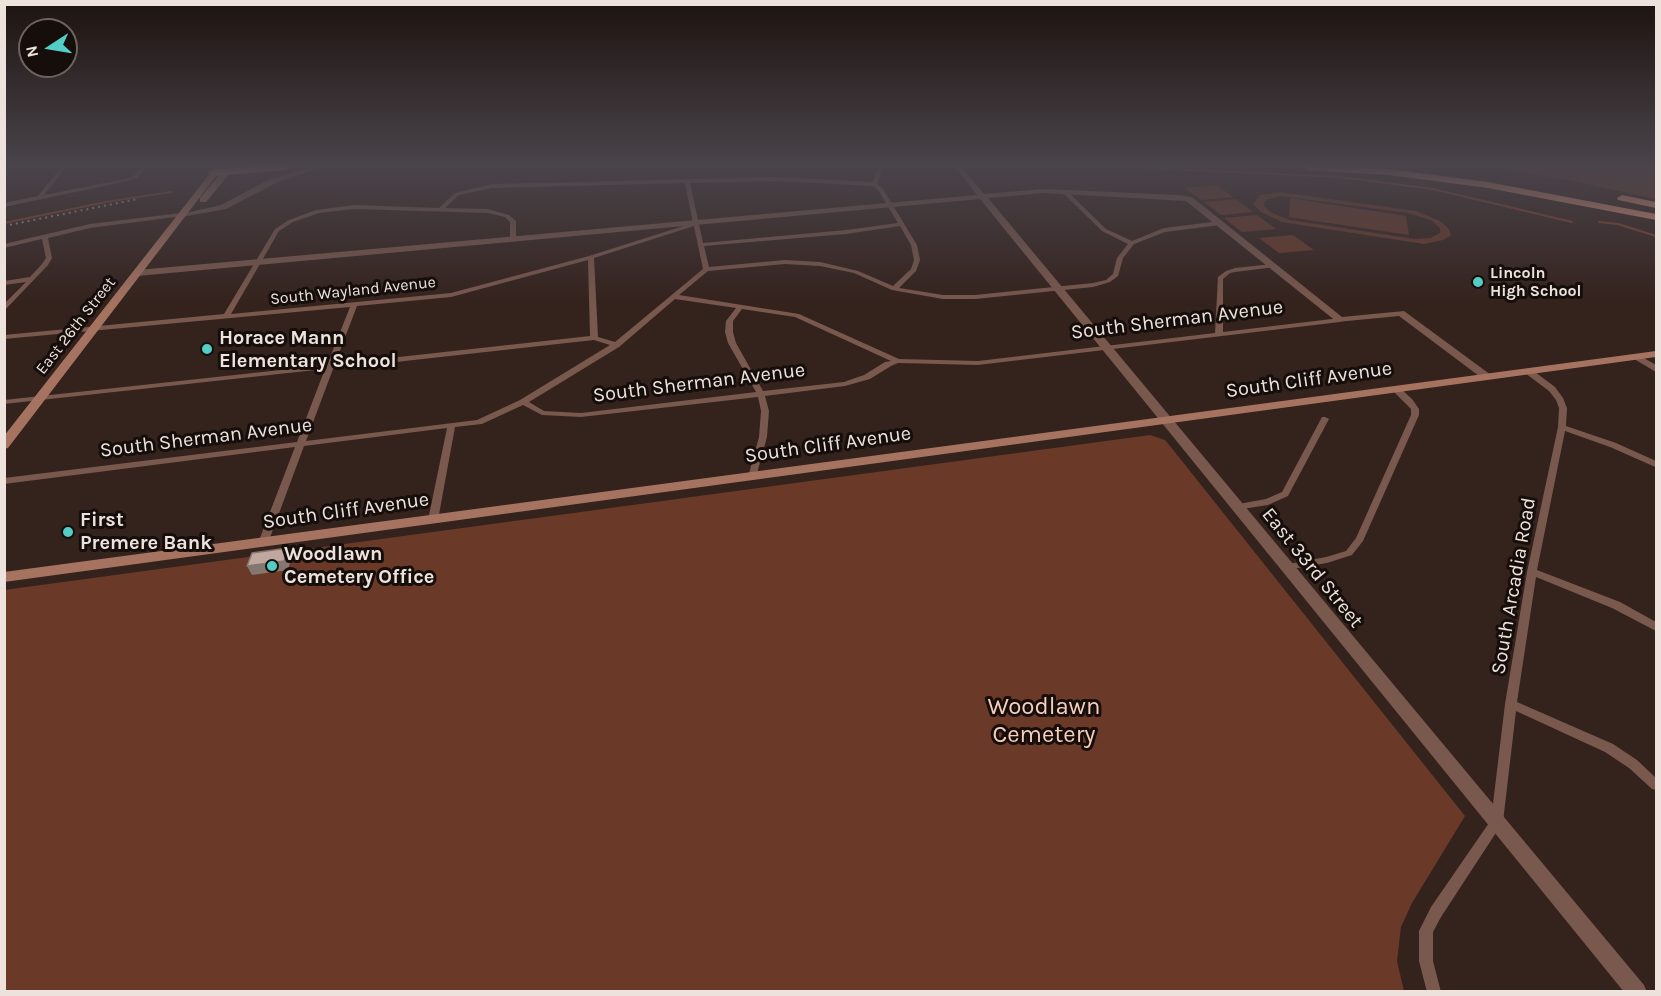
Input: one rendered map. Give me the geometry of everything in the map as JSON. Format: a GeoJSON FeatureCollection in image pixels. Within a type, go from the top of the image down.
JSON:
{"type":"FeatureCollection","features":[{"type":"Feature","properties":{"kind":"highway"},"geometry":{"type":"LineString","coordinates":[[1597,213],[1656,228]]}},
{"type":"Feature","properties":{"kind":"highway"},"geometry":{"type":"LineString","coordinates":[[1638,213],[1656,217]]}},
{"type":"Feature","properties":{"kind":"main road","name":"East 26th Street"},"geometry":{"type":"LineString","coordinates":[[4,445],[185,214]]}},
{"type":"Feature","properties":{"kind":"main road","name":"South Cliff Avenue"},"geometry":{"type":"LineString","coordinates":[[4,577],[1656,354]]}},
{"type":"Feature","properties":{"kind":"street"},"geometry":{"type":"LineString","coordinates":[[226,316],[278,230],[291,221],[311,213]]}},
{"type":"Feature","properties":{"kind":"street"},"geometry":{"type":"LineString","coordinates":[[497,213],[507,216],[515,226],[513,240]]}},
{"type":"Feature","properties":{"kind":"street"},"geometry":{"type":"LineString","coordinates":[[693,213],[706,269]]}},
{"type":"Feature","properties":{"kind":"street"},"geometry":{"type":"LineString","coordinates":[[137,273],[803,213]]}},
{"type":"Feature","properties":{"kind":"street"},"geometry":{"type":"LineString","coordinates":[[894,289],[914,270],[917,260],[914,245],[895,213]]}},
{"type":"Feature","properties":{"kind":"street","name":"East 33rd Street"},"geometry":{"type":"LineString","coordinates":[[997,213],[1236,507],[1637,992]]}},
{"type":"Feature","properties":{"kind":"street"},"geometry":{"type":"LineString","coordinates":[[1087,213],[1104,230],[1132,243]]}},
{"type":"Feature","properties":{"kind":"street"},"geometry":{"type":"LineString","coordinates":[[1208,213],[1340,320]]}},
{"type":"Feature","properties":{"kind":"street"},"geometry":{"type":"LineString","coordinates":[[4,246],[124,221],[185,214]]}},
{"type":"Feature","properties":{"kind":"street"},"geometry":{"type":"LineString","coordinates":[[523,402],[616,345],[676,297],[706,269],[785,262],[820,264],[856,272],[894,289],[944,297],[975,297],[1108,281],[1116,275],[1120,258],[1132,243],[1164,230],[1220,223]]}},
{"type":"Feature","properties":{"kind":"street","name":"South Wayland Avenue"},"geometry":{"type":"LineString","coordinates":[[4,337],[451,295],[591,257],[695,224]]}},
{"type":"Feature","properties":{"kind":"street"},"geometry":{"type":"LineString","coordinates":[[700,245],[836,234],[902,224]]}},
{"type":"Feature","properties":{"kind":"street"},"geometry":{"type":"LineString","coordinates":[[4,309],[49,258],[45,236]]}},
{"type":"Feature","properties":{"kind":"street"},"geometry":{"type":"LineString","coordinates":[[591,257],[594,338]]}},
{"type":"Feature","properties":{"kind":"street"},"geometry":{"type":"LineString","coordinates":[[1219,334],[1220,278],[1235,270],[1273,266]]}},
{"type":"Feature","properties":{"kind":"street"},"geometry":{"type":"LineString","coordinates":[[4,283],[32,279]]}},
{"type":"Feature","properties":{"kind":"street"},"geometry":{"type":"LineString","coordinates":[[676,297],[797,315],[872,347],[898,361]]}},
{"type":"Feature","properties":{"kind":"street"},"geometry":{"type":"LineString","coordinates":[[262,543],[354,304]]}},
{"type":"Feature","properties":{"kind":"street"},"geometry":{"type":"LineString","coordinates":[[740,307],[730,321],[729,332],[732,343],[761,394],[765,411],[765,424],[752,477]]}},
{"type":"Feature","properties":{"kind":"street","name":"South Sherman Avenue"},"geometry":{"type":"LineString","coordinates":[[4,481],[451,427],[479,422],[523,402],[543,413],[568,416],[845,384],[867,377],[888,364],[898,361],[978,363],[1105,346],[1401,313],[1486,377]]}},
{"type":"Feature","properties":{"kind":"street"},"geometry":{"type":"LineString","coordinates":[[4,402],[594,338],[616,345]]}},
{"type":"Feature","properties":{"kind":"street"},"geometry":{"type":"LineString","coordinates":[[1637,357],[1656,369]]}},
{"type":"Feature","properties":{"kind":"street","name":"South Arcadia Road"},"geometry":{"type":"LineString","coordinates":[[1497,822],[1511,704],[1532,572],[1562,427],[1563,408],[1560,400],[1552,389],[1528,371]]}},
{"type":"Feature","properties":{"kind":"street"},"geometry":{"type":"LineString","coordinates":[[1286,567],[1327,560],[1349,553],[1360,539],[1415,415],[1415,409],[1396,389]]}},
{"type":"Feature","properties":{"kind":"street"},"geometry":{"type":"LineString","coordinates":[[1236,507],[1268,502],[1285,494],[1325,419]]}},
{"type":"Feature","properties":{"kind":"street"},"geometry":{"type":"LineString","coordinates":[[433,520],[451,427]]}},
{"type":"Feature","properties":{"kind":"street"},"geometry":{"type":"LineString","coordinates":[[1562,427],[1613,445],[1656,465]]}},
{"type":"Feature","properties":{"kind":"street"},"geometry":{"type":"LineString","coordinates":[[1532,572],[1616,605],[1656,627]]}},
{"type":"Feature","properties":{"kind":"street"},"geometry":{"type":"LineString","coordinates":[[1511,704],[1609,748],[1633,764],[1656,785]]}},
{"type":"Feature","properties":{"kind":"street"},"geometry":{"type":"LineString","coordinates":[[1434,992],[1426,961],[1426,931],[1436,912],[1497,822]]}},
{"type":"Feature","properties":{"kind":"green space"},"geometry":{"type":"Polygon","coordinates":[[[1264,213],[1273,213],[1290,220],[1415,239],[1431,238],[1440,233],[1440,228],[1431,220],[1410,213],[1422,213],[1440,221],[1448,228],[1451,235],[1443,240],[1424,244],[1282,222],[1264,213]]]}},
{"type":"Feature","properties":{"kind":"green space"},"geometry":{"type":"Polygon","coordinates":[[[1289,213],[1390,213],[1406,216],[1409,235],[1289,217],[1289,213]]]}},
{"type":"Feature","properties":{"kind":"green space"},"geometry":{"type":"Polygon","coordinates":[[[1257,215],[1276,229],[1242,232],[1224,218],[1257,215]]]}},
{"type":"Feature","properties":{"kind":"green space"},"geometry":{"type":"Polygon","coordinates":[[[1293,235],[1314,250],[1279,253],[1259,238],[1293,235]]]}},
{"type":"Feature","properties":{"kind":"green space","name":"Woodlawn Cemetery"},"geometry":{"type":"Polygon","coordinates":[[[1150,435],[1165,440],[1170,446],[1465,816],[1412,903],[1401,927],[1397,961],[1404,991],[5,991],[4,590],[1150,435]]]}},
{"type":"Feature","properties":{"kind":"building"},"geometry":{"type":"Polygon","coordinates":[[[288,548],[284,561],[247,566],[252,553],[288,548]]]}},
{"type":"Feature","properties":{"kind":"waterway"},"geometry":{"type":"LineString","coordinates":[[4,223],[50,213]]}},
{"type":"Feature","properties":{"kind":"waterway"},"geometry":{"type":"LineString","coordinates":[[1536,213],[1572,222]]}},
{"type":"Feature","properties":{"kind":"waterway"},"geometry":{"type":"LineString","coordinates":[[1599,222],[1618,224],[1656,236]]}},
{"type":"Feature","properties":{"kind":"railway"},"geometry":{"type":"LineString","coordinates":[[4,226],[66,213]]}},
{"type":"Feature","properties":{"kind":"place","name":"Lincoln High School"},"geometry":{"type":"Point","coordinates":[1478,282]}},
{"type":"Feature","properties":{"kind":"place","name":"Horace Mann Elementary School"},"geometry":{"type":"Point","coordinates":[207,349]}},
{"type":"Feature","properties":{"kind":"place","name":"First Premere Bank"},"geometry":{"type":"Point","coordinates":[68,532]}},
{"type":"Feature","properties":{"kind":"place","name":"Woodlawn Cemetery Office"},"geometry":{"type":"Point","coordinates":[272,566]}}]}
